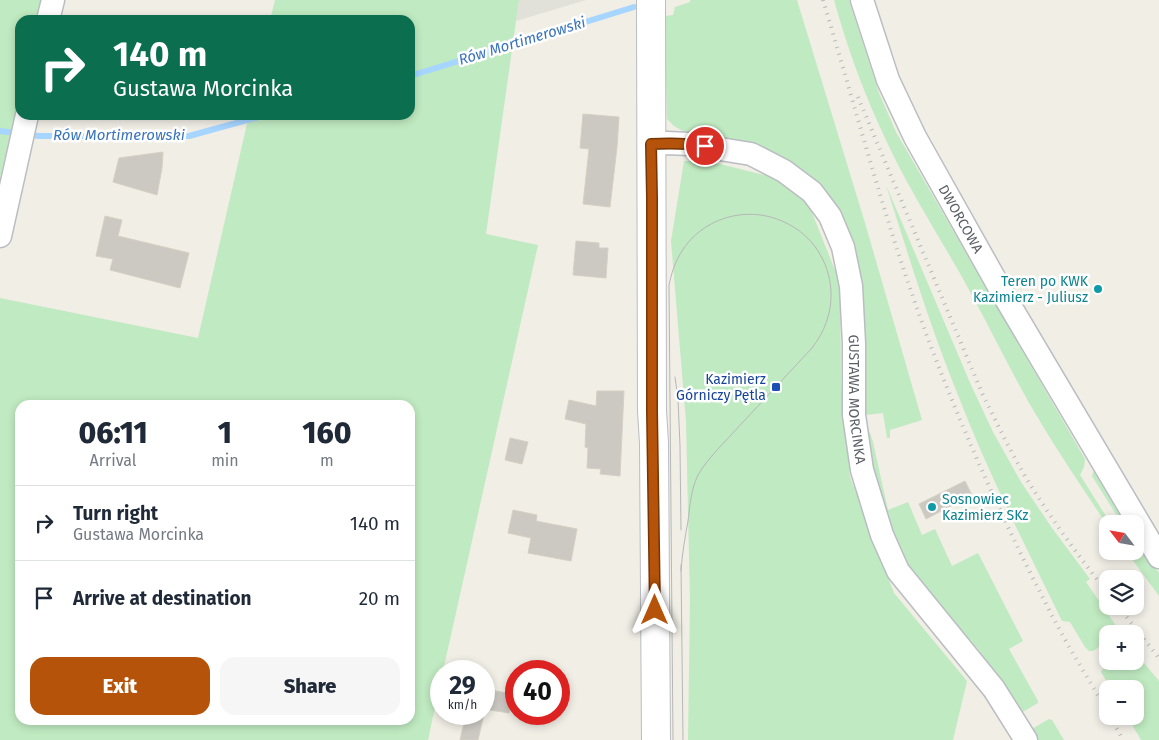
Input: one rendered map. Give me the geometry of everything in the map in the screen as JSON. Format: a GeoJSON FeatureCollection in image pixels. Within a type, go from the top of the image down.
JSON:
{"type":"FeatureCollection","features":[{"type":"Feature","properties":{"kind":"street"},"geometry":{"type":"LineString","coordinates":[[49,15],[53,0]]}},
{"type":"Feature","properties":{"kind":"street"},"geometry":{"type":"LineString","coordinates":[[651,0],[652,411],[656,740]]}},
{"type":"Feature","properties":{"kind":"street","name":"DWORCOWA"},"geometry":{"type":"LineString","coordinates":[[862,0],[888,80],[915,137],[1006,299],[1159,557]]}},
{"type":"Feature","properties":{"kind":"street"},"geometry":{"type":"LineString","coordinates":[[0,236],[26,120]]}},
{"type":"Feature","properties":{"kind":"street","name":"GUSTAWA MORCINKA"},"geometry":{"type":"LineString","coordinates":[[651,144],[689,144],[751,154],[784,171],[812,192],[830,216],[843,247],[852,286],[854,415],[862,470],[882,535],[898,570],[994,689],[1026,740]]}},
{"type":"Feature","properties":{"kind":"shaded area"},"geometry":{"type":"Polygon","coordinates":[[[519,0],[586,0],[516,21],[519,0]]]}},
{"type":"Feature","properties":{"kind":"green space"},"geometry":{"type":"Polygon","coordinates":[[[0,0],[41,0],[37,15],[15,15],[15,113],[0,178],[0,0]]]}},
{"type":"Feature","properties":{"kind":"green space"},"geometry":{"type":"Polygon","coordinates":[[[275,0],[519,0],[486,234],[538,245],[445,660],[430,660],[431,725],[428,740],[0,740],[0,298],[198,338],[248,120],[415,120],[415,15],[271,15],[275,0]]]}},
{"type":"Feature","properties":{"kind":"green space"},"geometry":{"type":"Polygon","coordinates":[[[690,0],[797,0],[865,223],[922,420],[890,430],[890,438],[887,438],[883,413],[866,415],[864,382],[820,186],[790,162],[683,131],[667,119],[666,16],[673,15],[675,7],[690,2],[690,0]]]}},
{"type":"Feature","properties":{"kind":"green space"},"geometry":{"type":"Polygon","coordinates":[[[834,0],[849,0],[879,93],[896,132],[1085,459],[1080,475],[1105,515],[1100,515],[1037,417],[962,277],[903,174],[877,121],[844,35],[834,0]]]}},
{"type":"Feature","properties":{"kind":"green space"},"geometry":{"type":"Polygon","coordinates":[[[684,161],[708,161],[772,177],[809,205],[840,283],[841,382],[850,477],[894,593],[967,681],[953,740],[688,740],[690,601],[686,421],[671,241],[684,161]]]}},
{"type":"Feature","properties":{"kind":"green space"},"geometry":{"type":"Polygon","coordinates":[[[886,185],[971,385],[993,432],[1021,482],[1090,579],[1086,582],[1099,601],[1099,615],[1109,615],[1116,625],[1099,625],[1099,645],[1093,651],[1089,651],[1085,647],[1070,622],[1062,621],[1006,507],[946,365],[886,185]]]}},
{"type":"Feature","properties":{"kind":"green space"},"geometry":{"type":"Polygon","coordinates":[[[867,431],[870,433],[873,442],[888,510],[908,502],[922,535],[935,529],[952,566],[978,553],[1023,641],[1009,649],[1038,703],[1021,713],[978,649],[919,583],[903,558],[891,532],[872,474],[867,431]]]}},
{"type":"Feature","properties":{"kind":"green space"},"geometry":{"type":"Polygon","coordinates":[[[1098,469],[1124,515],[1116,515],[1092,476],[1093,472],[1098,469]]]}},
{"type":"Feature","properties":{"kind":"green space"},"geometry":{"type":"Polygon","coordinates":[[[1144,549],[1159,573],[1159,596],[1144,576],[1144,570],[1140,570],[1133,560],[1144,560],[1144,549]]]}},
{"type":"Feature","properties":{"kind":"green space"},"geometry":{"type":"Polygon","coordinates":[[[1144,663],[1159,681],[1159,740],[1141,740],[1132,725],[1144,725],[1144,680],[1106,680],[1101,672],[1102,670],[1144,670],[1144,663]]]}},
{"type":"Feature","properties":{"kind":"green space"},"geometry":{"type":"Polygon","coordinates":[[[1049,719],[1052,720],[1064,740],[1037,740],[1030,730],[1049,719]]]}},
{"type":"Feature","properties":{"kind":"building"},"geometry":{"type":"Polygon","coordinates":[[[583,114],[619,117],[610,207],[583,204],[589,149],[580,148],[583,114]]]}},
{"type":"Feature","properties":{"kind":"building"},"geometry":{"type":"Polygon","coordinates":[[[163,152],[157,195],[113,182],[119,158],[163,152]]]}},
{"type":"Feature","properties":{"kind":"building"},"geometry":{"type":"Polygon","coordinates":[[[105,216],[122,220],[118,236],[189,253],[180,288],[110,270],[113,259],[96,256],[105,216]]]}},
{"type":"Feature","properties":{"kind":"building"},"geometry":{"type":"Polygon","coordinates":[[[576,241],[599,243],[599,248],[608,248],[606,278],[573,275],[576,241]]]}},
{"type":"Feature","properties":{"kind":"building"},"geometry":{"type":"Polygon","coordinates":[[[597,391],[624,391],[620,476],[600,474],[601,469],[587,468],[588,448],[585,447],[586,424],[565,419],[569,400],[596,406],[597,391]]]}},
{"type":"Feature","properties":{"kind":"building"},"geometry":{"type":"Polygon","coordinates":[[[510,438],[528,442],[522,464],[505,460],[510,438]]]}},
{"type":"Feature","properties":{"kind":"building"},"geometry":{"type":"Polygon","coordinates":[[[965,481],[972,495],[926,519],[919,504],[965,481]]]}},
{"type":"Feature","properties":{"kind":"building"},"geometry":{"type":"Polygon","coordinates":[[[513,510],[537,515],[536,521],[577,529],[571,561],[528,553],[531,538],[508,533],[513,510]]]}},
{"type":"Feature","properties":{"kind":"building"},"geometry":{"type":"Polygon","coordinates":[[[495,691],[505,693],[505,712],[495,711],[495,691]]]}},
{"type":"Feature","properties":{"kind":"building"},"geometry":{"type":"Polygon","coordinates":[[[463,725],[481,725],[478,740],[460,740],[463,725]]]}},
{"type":"Feature","properties":{"kind":"waterway","name":"Rów Mortimerowski"},"geometry":{"type":"LineString","coordinates":[[415,74],[634,7]]}},
{"type":"Feature","properties":{"kind":"waterway","name":"Rów Mortimerowski"},"geometry":{"type":"LineString","coordinates":[[0,131],[39,136],[189,136],[248,120]]}},
{"type":"Feature","properties":{"kind":"tram line"},"geometry":{"type":"LineString","coordinates":[[673,740],[669,285],[677,260],[694,236],[719,220],[747,214],[762,215],[777,219],[794,227],[808,238],[816,248],[822,258],[829,279],[831,291],[829,314],[821,335],[812,348],[717,450],[698,475],[691,498],[681,571]]}},
{"type":"Feature","properties":{"kind":"tram line"},"geometry":{"type":"LineString","coordinates":[[675,377],[680,446],[681,530]]}},
{"type":"Feature","properties":{"kind":"tram line"},"geometry":{"type":"LineString","coordinates":[[681,565],[683,740]]}},
{"type":"Feature","properties":{"kind":"railway"},"geometry":{"type":"LineString","coordinates":[[823,0],[898,253],[941,373],[971,446],[1021,555],[1063,636],[1099,697]]}},
{"type":"Feature","properties":{"kind":"railway"},"geometry":{"type":"LineString","coordinates":[[858,97],[982,393],[1004,438],[1047,510],[1099,581]]}},
{"type":"Feature","properties":{"kind":"railway"},"geometry":{"type":"LineString","coordinates":[[1125,615],[1159,658]]}},
{"type":"Feature","properties":{"kind":"railway"},"geometry":{"type":"LineString","coordinates":[[1115,725],[1123,740]]}},
{"type":"Feature","properties":{"kind":"place","name":"Teren po KWK Kazimierz - Juliusz"},"geometry":{"type":"Point","coordinates":[1098,289]}},
{"type":"Feature","properties":{"kind":"place","name":"Kazimierz Górniczy Pętla"},"geometry":{"type":"Point","coordinates":[776,387]}},
{"type":"Feature","properties":{"kind":"place","name":"Sosnowiec Kazimierz SKz"},"geometry":{"type":"Point","coordinates":[932,507]}},
{"type":"Feature","properties":{"kind":"route"},"geometry":{"type":"LineString","coordinates":[[655,610],[651,144],[667,143],[705,146]]}}]}
